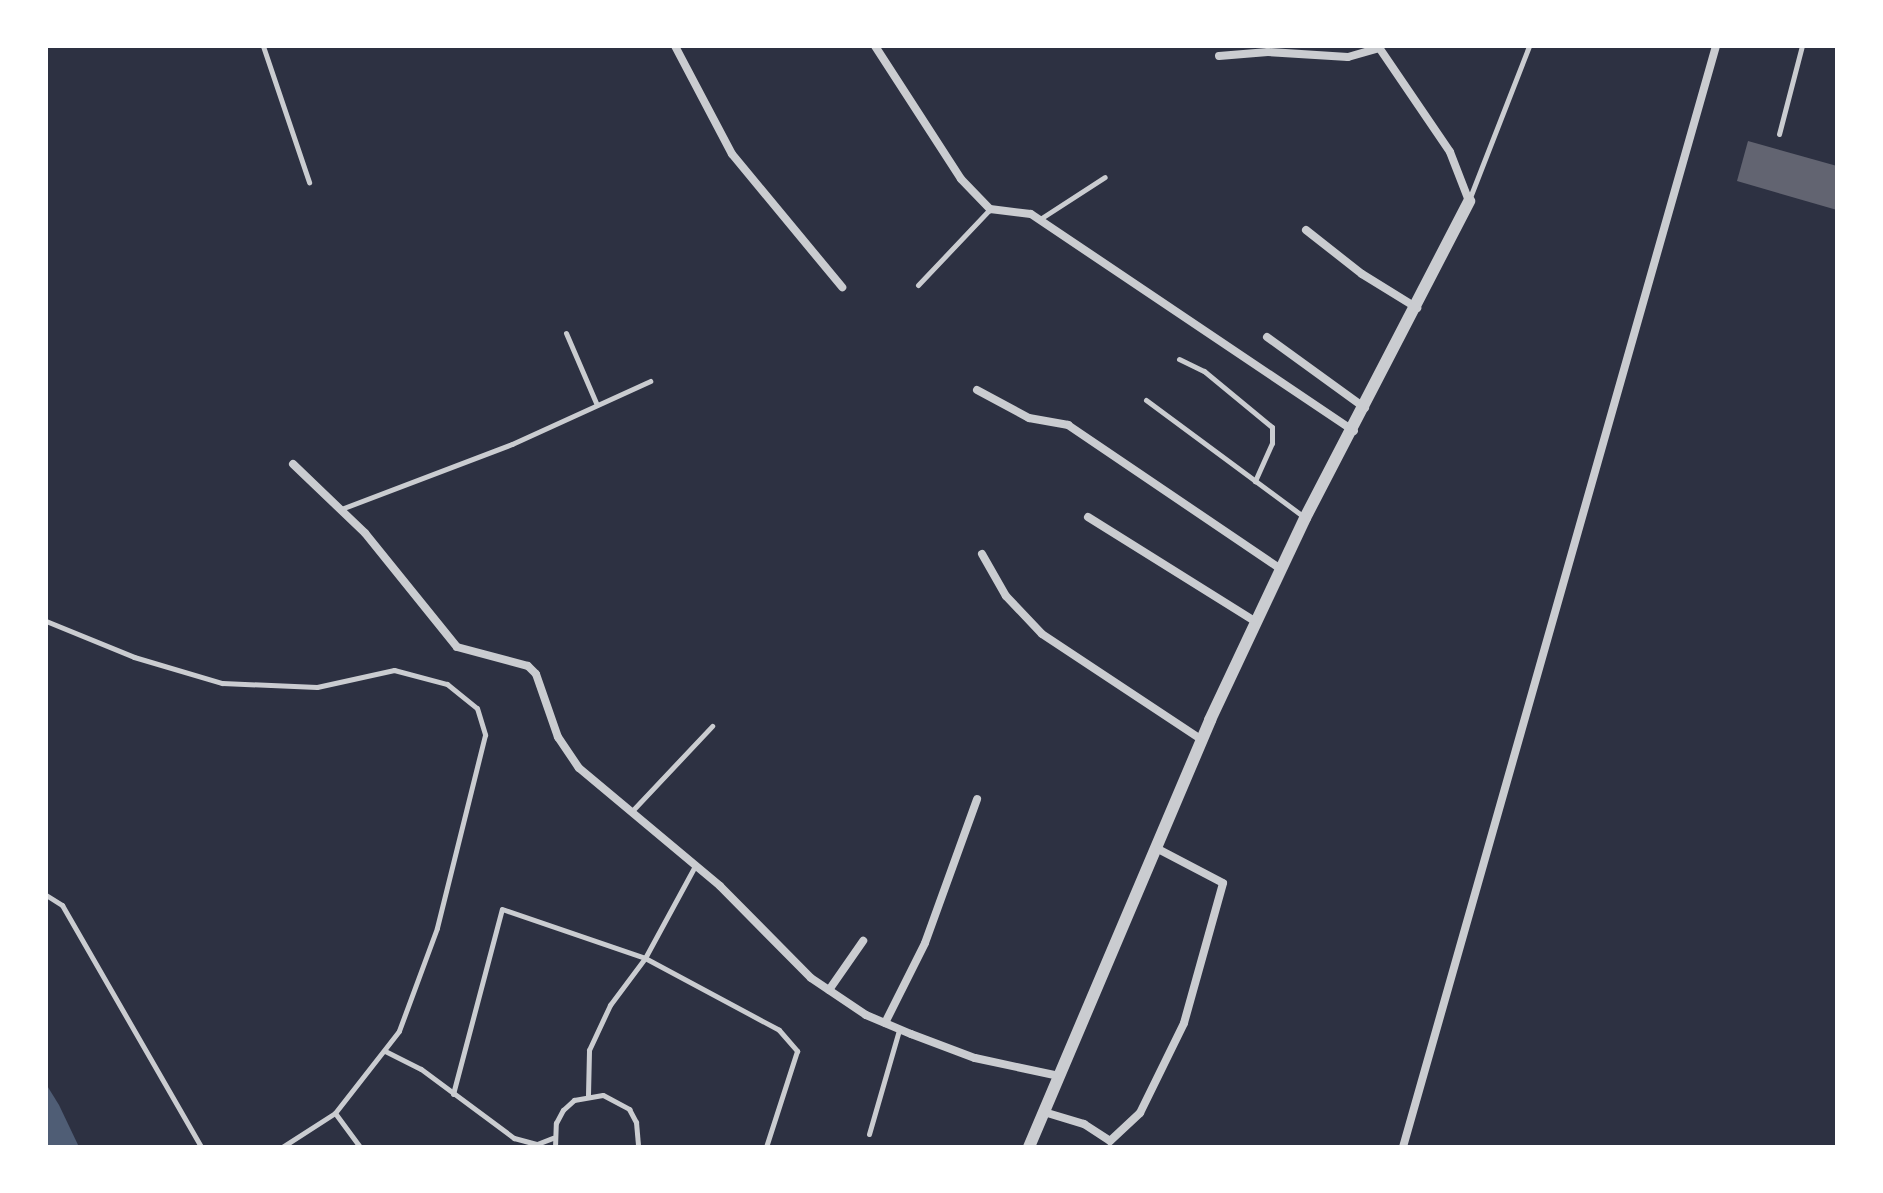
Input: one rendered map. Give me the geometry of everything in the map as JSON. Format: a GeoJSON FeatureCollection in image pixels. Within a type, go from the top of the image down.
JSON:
{"type":"FeatureCollection","features":[{"type":"Feature","properties":{"kind":"street"},"geometry":{"type":"LineString","coordinates":[[675,46],[732,154],[842,287]]}},
{"type":"Feature","properties":{"kind":"street"},"geometry":{"type":"LineString","coordinates":[[875,46],[961,179],[990,209],[1039,220],[1354,431]]}},
{"type":"Feature","properties":{"kind":"street"},"geometry":{"type":"LineString","coordinates":[[1403,1147],[1716,46]]}},
{"type":"Feature","properties":{"kind":"street"},"geometry":{"type":"LineString","coordinates":[[1029,1147],[1202,740],[1256,622],[1305,518],[1418,308],[1469,201],[1450,152],[1378,47],[1348,57],[1268,52],[1219,56]]}},
{"type":"Feature","properties":{"kind":"street"},"geometry":{"type":"LineString","coordinates":[[1306,230],[1362,274],[1418,308]]}},
{"type":"Feature","properties":{"kind":"street"},"geometry":{"type":"LineString","coordinates":[[1267,337],[1365,409]]}},
{"type":"Feature","properties":{"kind":"street"},"geometry":{"type":"LineString","coordinates":[[977,390],[1029,418],[1068,425],[1281,569]]}},
{"type":"Feature","properties":{"kind":"street"},"geometry":{"type":"LineString","coordinates":[[293,464],[417,594],[457,647],[528,666],[536,674],[558,737],[579,768],[696,865],[829,990],[885,1023],[975,1058],[1059,1076]]}},
{"type":"Feature","properties":{"kind":"street"},"geometry":{"type":"LineString","coordinates":[[1088,517],[1256,622]]}},
{"type":"Feature","properties":{"kind":"street"},"geometry":{"type":"LineString","coordinates":[[982,554],[1006,596],[1042,634],[1202,740]]}},
{"type":"Feature","properties":{"kind":"street"},"geometry":{"type":"LineString","coordinates":[[885,1023],[925,943],[977,799]]}},
{"type":"Feature","properties":{"kind":"street"},"geometry":{"type":"LineString","coordinates":[[1110,1141],[1140,1113],[1184,1023],[1223,883],[1156,848]]}},
{"type":"Feature","properties":{"kind":"street"},"geometry":{"type":"LineString","coordinates":[[829,990],[863,941]]}},
{"type":"Feature","properties":{"kind":"street"},"geometry":{"type":"LineString","coordinates":[[1044,1112],[1084,1124],[1121,1147]]}},
{"type":"Feature","properties":{"kind":"lane"},"geometry":{"type":"LineString","coordinates":[[263,46],[309,182]]}},
{"type":"Feature","properties":{"kind":"lane"},"geometry":{"type":"LineString","coordinates":[[1469,201],[1529,46]]}},
{"type":"Feature","properties":{"kind":"lane"},"geometry":{"type":"LineString","coordinates":[[1779,134],[1802,46]]}},
{"type":"Feature","properties":{"kind":"lane"},"geometry":{"type":"LineString","coordinates":[[1039,220],[1105,177]]}},
{"type":"Feature","properties":{"kind":"lane"},"geometry":{"type":"LineString","coordinates":[[918,285],[990,209]]}},
{"type":"Feature","properties":{"kind":"lane"},"geometry":{"type":"LineString","coordinates":[[566,333],[597,405]]}},
{"type":"Feature","properties":{"kind":"lane"},"geometry":{"type":"LineString","coordinates":[[1179,359],[1204,371],[1272,427],[1272,443],[1255,481]]}},
{"type":"Feature","properties":{"kind":"lane"},"geometry":{"type":"LineString","coordinates":[[340,510],[650,381]]}},
{"type":"Feature","properties":{"kind":"lane"},"geometry":{"type":"LineString","coordinates":[[1146,400],[1305,518]]}},
{"type":"Feature","properties":{"kind":"lane"},"geometry":{"type":"LineString","coordinates":[[46,621],[134,657],[222,683],[317,687],[394,670],[447,684],[477,708],[485,735],[437,928],[399,1031],[335,1113],[282,1147]]}},
{"type":"Feature","properties":{"kind":"lane"},"geometry":{"type":"LineString","coordinates":[[631,812],[712,726]]}},
{"type":"Feature","properties":{"kind":"lane"},"geometry":{"type":"LineString","coordinates":[[588,1095],[589,1050],[610,1005],[645,958],[696,865]]}},
{"type":"Feature","properties":{"kind":"lane"},"geometry":{"type":"LineString","coordinates":[[46,895],[62,905],[201,1147]]}},
{"type":"Feature","properties":{"kind":"lane"},"geometry":{"type":"LineString","coordinates":[[453,1094],[502,909],[645,958],[779,1030],[797,1051],[766,1147]]}},
{"type":"Feature","properties":{"kind":"lane"},"geometry":{"type":"LineString","coordinates":[[869,1134],[899,1029]]}},
{"type":"Feature","properties":{"kind":"lane"},"geometry":{"type":"LineString","coordinates":[[385,1051],[421,1069],[514,1138],[537,1144],[553,1138]]}},
{"type":"Feature","properties":{"kind":"lane"},"geometry":{"type":"LineString","coordinates":[[555,1147],[553,1138],[563,1110],[588,1095],[603,1095],[629,1109],[636,1122],[638,1147]]}},
{"type":"Feature","properties":{"kind":"lane"},"geometry":{"type":"LineString","coordinates":[[335,1113],[360,1147]]}},
{"type":"Feature","properties":{"kind":"water"},"geometry":{"type":"Polygon","coordinates":[[[46,1084],[59,1105],[79,1147],[46,1147],[46,1084]]]}},
{"type":"Feature","properties":{"kind":"building"},"geometry":{"type":"Polygon","coordinates":[[[1748,141],[1837,166],[1837,210],[1737,181],[1748,141]]]}}]}
